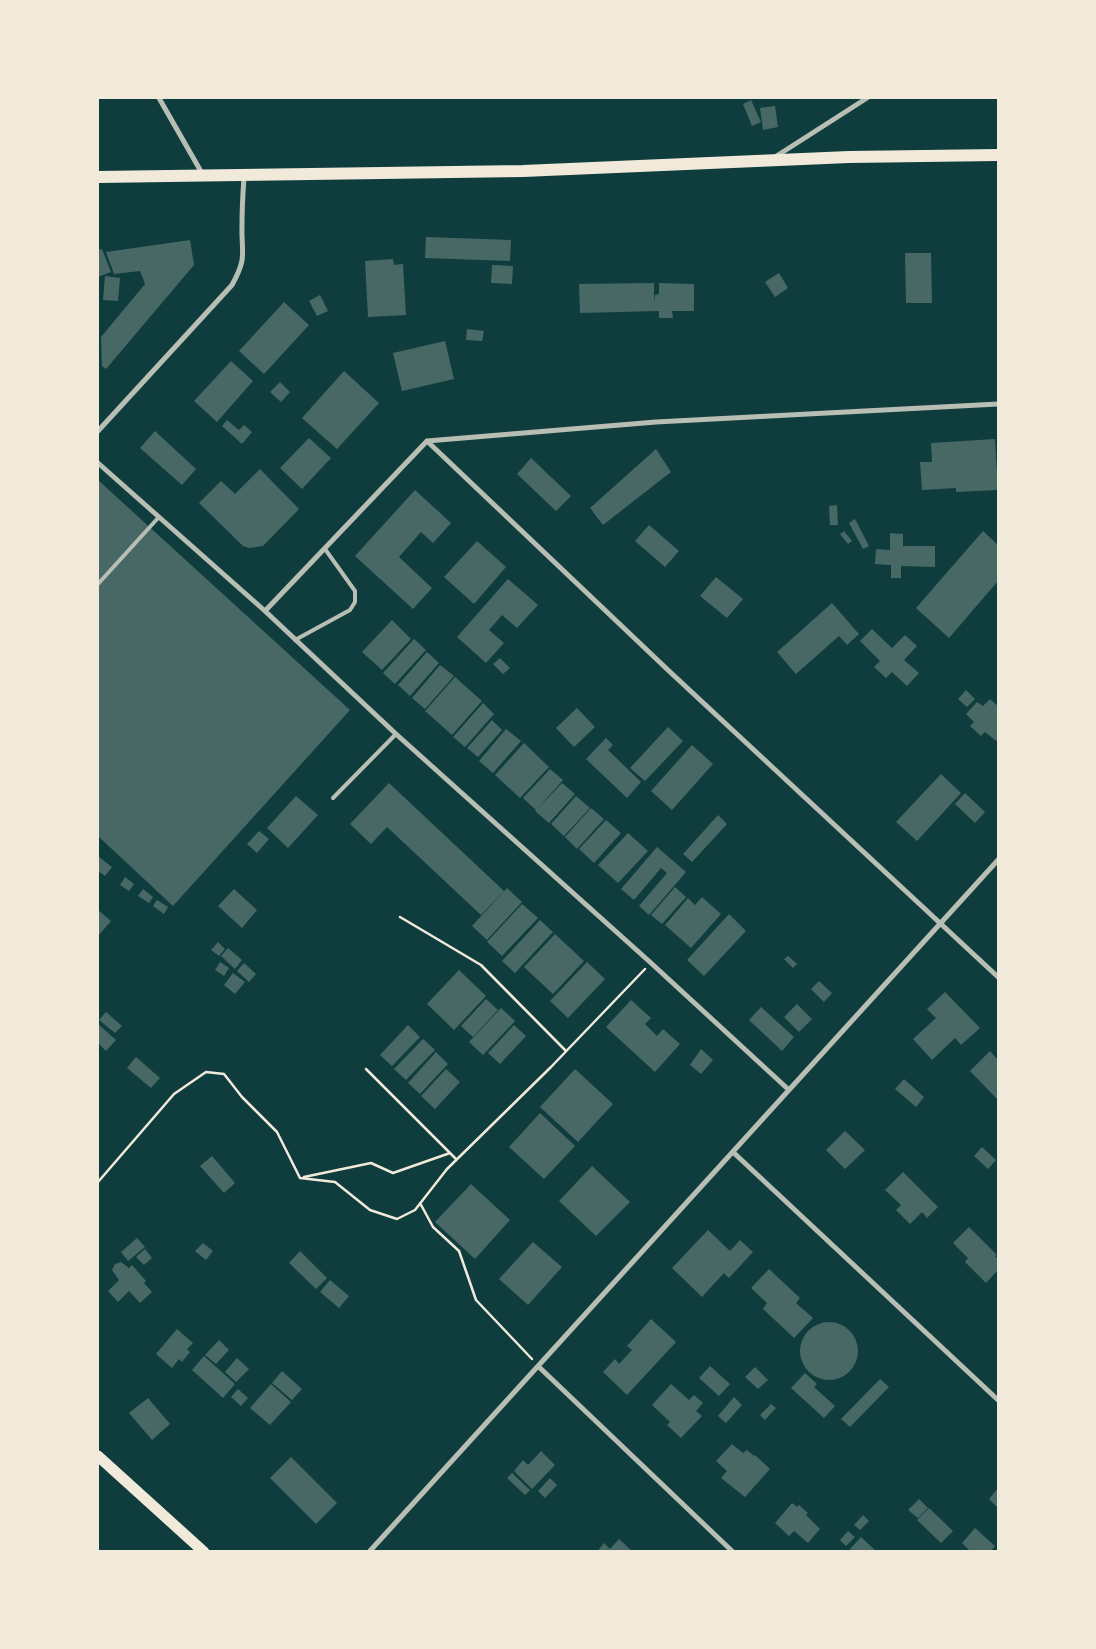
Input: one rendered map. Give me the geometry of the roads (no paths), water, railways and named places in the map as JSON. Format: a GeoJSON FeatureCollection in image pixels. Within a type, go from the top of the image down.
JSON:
{"type":"FeatureCollection","features":[{"type":"Feature","properties":{"kind":"highway"},"geometry":{"type":"LineString","coordinates":[[98,178],[523,171],[849,157],[998,155]]}},
{"type":"Feature","properties":{"kind":"main road"},"geometry":{"type":"LineString","coordinates":[[98,1456],[204,1552]]}},
{"type":"Feature","properties":{"kind":"street"},"geometry":{"type":"LineString","coordinates":[[159,98],[203,175]]}},
{"type":"Feature","properties":{"kind":"street"},"geometry":{"type":"LineString","coordinates":[[770,161],[805,136],[867,98]]}},
{"type":"Feature","properties":{"kind":"street"},"geometry":{"type":"LineString","coordinates":[[98,431],[232,285],[241,268],[244,250],[242,227],[244,176]]}},
{"type":"Feature","properties":{"kind":"street"},"geometry":{"type":"LineString","coordinates":[[265,611],[427,441],[656,422],[998,404]]}},
{"type":"Feature","properties":{"kind":"street"},"geometry":{"type":"LineString","coordinates":[[427,441],[940,925],[998,977]]}},
{"type":"Feature","properties":{"kind":"street"},"geometry":{"type":"LineString","coordinates":[[98,463],[265,611],[396,734],[789,1090]]}},
{"type":"Feature","properties":{"kind":"street"},"geometry":{"type":"LineString","coordinates":[[369,1552],[734,1153],[998,860]]}},
{"type":"Feature","properties":{"kind":"street"},"geometry":{"type":"LineString","coordinates":[[734,1153],[998,1400]]}},
{"type":"Feature","properties":{"kind":"street"},"geometry":{"type":"LineString","coordinates":[[538,1366],[733,1552]]}},
{"type":"Feature","properties":{"kind":"lane"},"geometry":{"type":"LineString","coordinates":[[98,584],[158,518]]}},
{"type":"Feature","properties":{"kind":"lane"},"geometry":{"type":"LineString","coordinates":[[295,640],[350,610],[355,602],[355,591],[325,549]]}},
{"type":"Feature","properties":{"kind":"lane"},"geometry":{"type":"LineString","coordinates":[[333,798],[396,734]]}}]}
